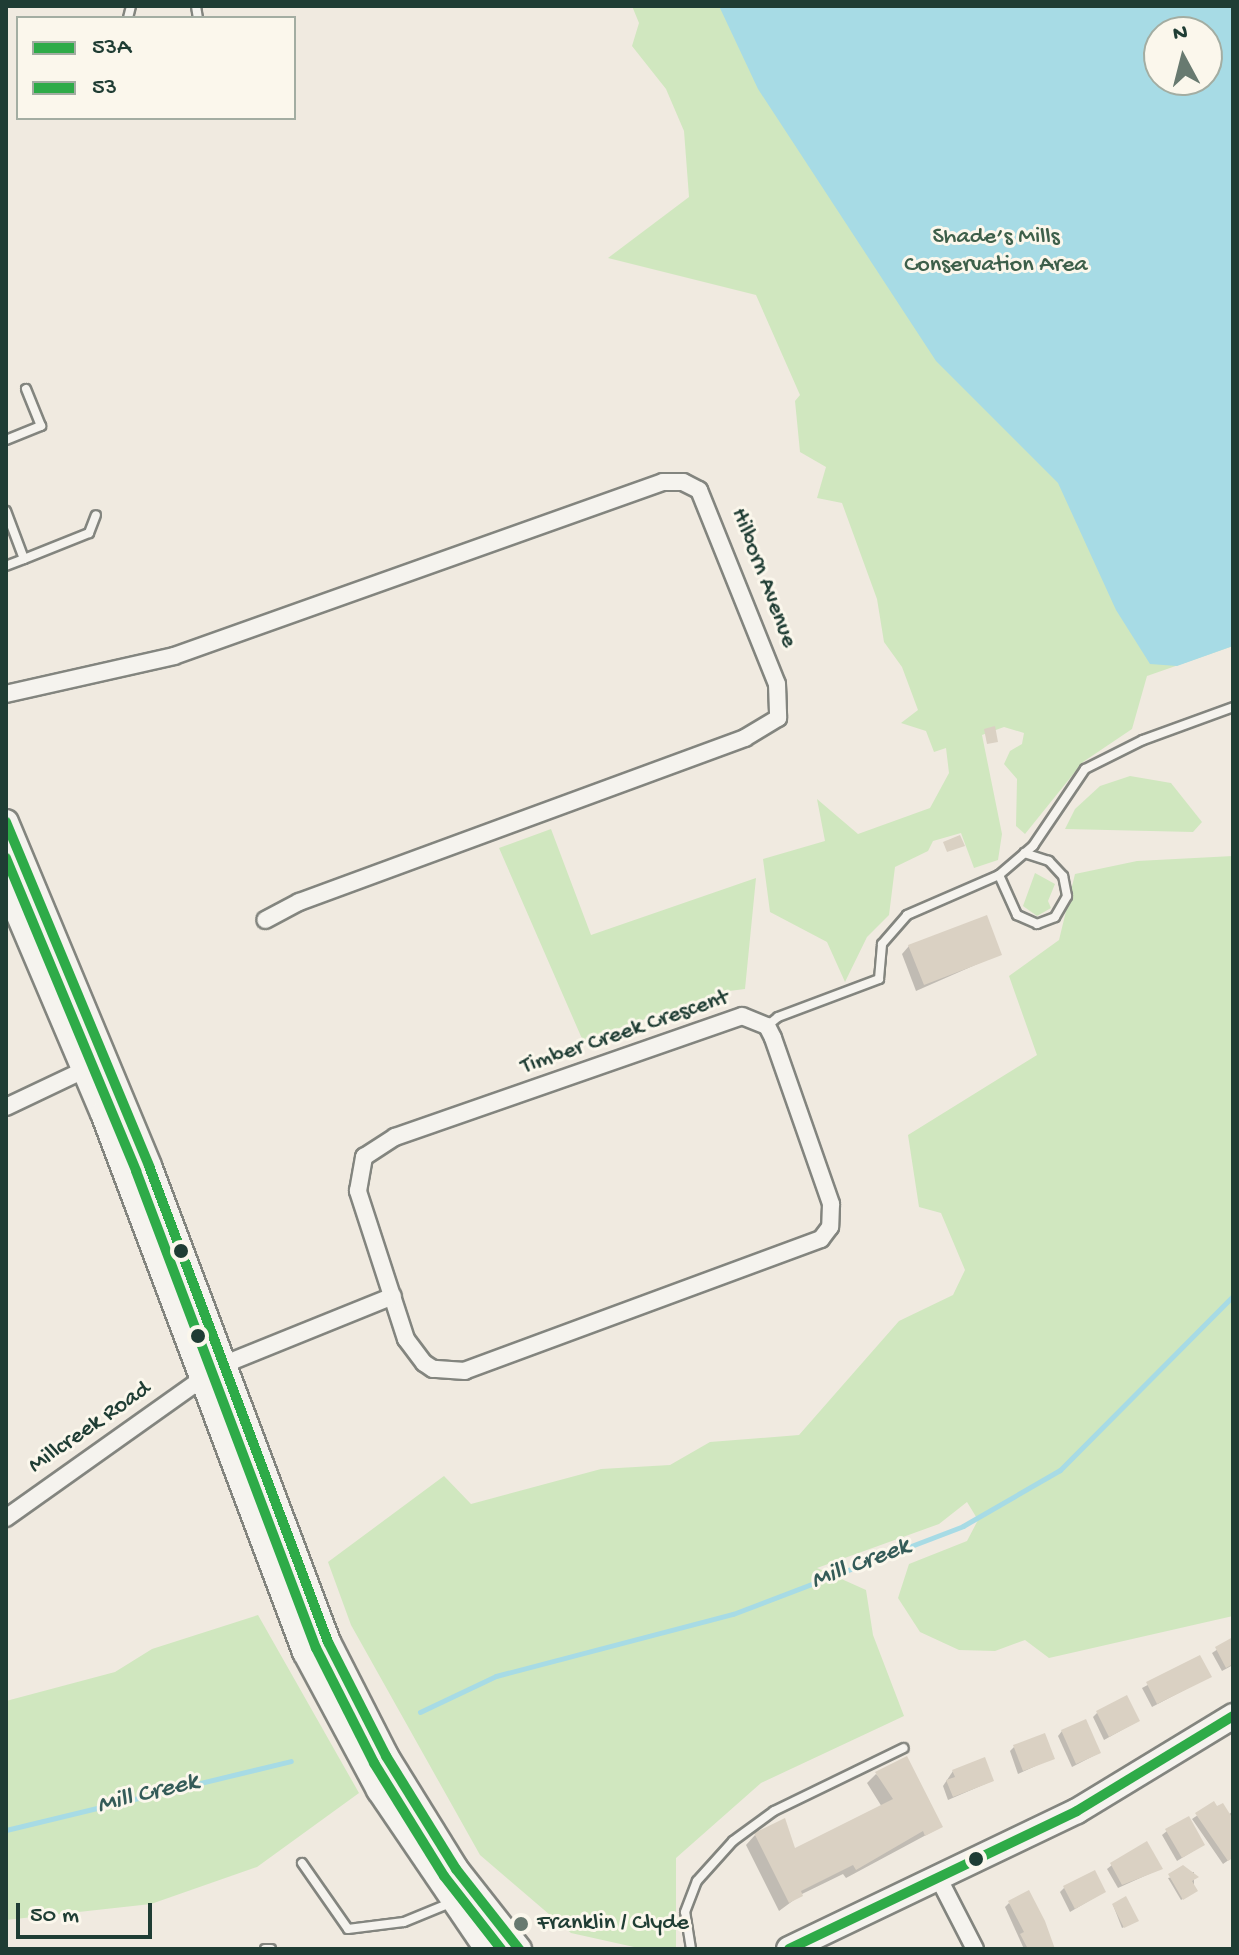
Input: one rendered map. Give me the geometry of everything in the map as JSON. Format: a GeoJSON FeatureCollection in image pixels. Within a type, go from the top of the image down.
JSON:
{"type":"FeatureCollection","features":[{"type":"Feature","properties":{"kind":"main road"},"geometry":{"type":"LineString","coordinates":[[6,822],[121,1097],[225,1364],[298,1573],[350,1690],[456,1869],[519,1949]]}},
{"type":"Feature","properties":{"kind":"main road"},"geometry":{"type":"LineString","coordinates":[[6,885],[84,1070],[203,1378],[277,1587],[312,1666],[351,1743],[451,1902],[487,1949]]}},
{"type":"Feature","properties":{"kind":"main road"},"geometry":{"type":"LineString","coordinates":[[798,1947],[1077,1811],[1233,1716]]}},
{"type":"Feature","properties":{"kind":"street","name":"Hilborn Avenue"},"geometry":{"type":"LineString","coordinates":[[6,694],[174,656],[663,482],[683,482],[699,490],[710,505],[777,684],[778,718],[745,738],[299,902],[265,920]]}},
{"type":"Feature","properties":{"kind":"street","name":"Timber Creek Crescent"},"geometry":{"type":"LineString","coordinates":[[729,1018],[754,1018],[767,1026],[831,1204],[830,1227],[821,1239],[465,1371],[433,1369],[424,1363],[406,1339],[358,1191],[364,1157],[378,1145],[729,1018]]}},
{"type":"Feature","properties":{"kind":"street"},"geometry":{"type":"LineString","coordinates":[[6,1107],[84,1070]]}},
{"type":"Feature","properties":{"kind":"street"},"geometry":{"type":"LineString","coordinates":[[225,1364],[393,1296]]}},
{"type":"Feature","properties":{"kind":"street","name":"Millcreek Road"},"geometry":{"type":"LineString","coordinates":[[6,1518],[203,1378]]}},
{"type":"Feature","properties":{"kind":"street"},"geometry":{"type":"LineString","coordinates":[[939,1879],[975,1949]]}},
{"type":"Feature","properties":{"kind":"lane"},"geometry":{"type":"LineString","coordinates":[[6,440],[41,426],[26,389]]}},
{"type":"Feature","properties":{"kind":"lane"},"geometry":{"type":"LineString","coordinates":[[6,511],[24,559]]}},
{"type":"Feature","properties":{"kind":"lane"},"geometry":{"type":"LineString","coordinates":[[6,566],[89,533],[96,515]]}},
{"type":"Feature","properties":{"kind":"lane"},"geometry":{"type":"LineString","coordinates":[[767,1026],[778,1017],[879,979],[882,944],[907,915],[999,875],[1024,853],[1085,769],[1143,740],[1233,707]]}},
{"type":"Feature","properties":{"kind":"lane"},"geometry":{"type":"LineString","coordinates":[[999,875],[1017,915],[1037,924],[1055,917],[1067,896],[1063,876],[1049,861],[1024,853]]}},
{"type":"Feature","properties":{"kind":"lane"},"geometry":{"type":"LineString","coordinates":[[691,1949],[685,1912],[697,1881],[733,1841],[774,1811],[904,1748]]}},
{"type":"Feature","properties":{"kind":"lane"},"geometry":{"type":"LineString","coordinates":[[302,1863],[348,1929],[404,1922],[451,1902]]}},
{"type":"Feature","properties":{"kind":"lane"},"geometry":{"type":"LineString","coordinates":[[265,1949],[271,1949]]}},
{"type":"Feature","properties":{"kind":"green space","name":"Shade’s Mills Conservation Area"},"geometry":{"type":"Polygon","coordinates":[[[632,6],[1233,6],[1233,646],[1147,676],[1132,729],[1083,762],[1025,834],[1016,826],[1017,779],[1004,764],[1010,751],[1022,744],[1024,733],[1004,727],[982,735],[1002,834],[998,860],[974,868],[961,833],[933,841],[928,851],[895,867],[889,915],[867,937],[845,982],[827,942],[770,912],[763,859],[825,841],[817,799],[858,834],[930,808],[949,773],[946,748],[934,752],[926,731],[901,723],[918,710],[902,667],[884,642],[877,599],[842,503],[817,498],[826,467],[800,452],[795,401],[800,395],[756,295],[608,258],[689,197],[684,131],[666,89],[632,46],[639,23],[632,6]]]}},
{"type":"Feature","properties":{"kind":"green space"},"geometry":{"type":"Polygon","coordinates":[[[1130,776],[1171,783],[1202,822],[1193,832],[1065,829],[1075,809],[1100,786],[1130,776]]]}},
{"type":"Feature","properties":{"kind":"green space"},"geometry":{"type":"Polygon","coordinates":[[[551,829],[591,935],[756,878],[745,989],[721,992],[583,1041],[499,848],[551,829]]]}},
{"type":"Feature","properties":{"kind":"green space"},"geometry":{"type":"Polygon","coordinates":[[[1233,856],[1233,1616],[1049,1658],[1025,1640],[995,1651],[959,1650],[920,1632],[898,1598],[909,1564],[967,1541],[978,1520],[967,1502],[939,1524],[817,1568],[866,1590],[873,1635],[904,1716],[761,1783],[676,1858],[676,1949],[643,1949],[571,1933],[480,1855],[351,1625],[328,1562],[444,1476],[471,1504],[601,1469],[670,1465],[710,1442],[799,1435],[899,1321],[953,1295],[965,1270],[941,1213],[919,1207],[908,1135],[1037,1055],[1009,976],[1059,940],[1075,874],[1137,861],[1233,856]]]}},
{"type":"Feature","properties":{"kind":"green space"},"geometry":{"type":"Polygon","coordinates":[[[1035,873],[1055,884],[1048,901],[1051,908],[1037,916],[1023,906],[1035,873]]]}},
{"type":"Feature","properties":{"kind":"green space"},"geometry":{"type":"Polygon","coordinates":[[[258,1615],[359,1793],[257,1867],[151,1904],[6,1920],[6,1701],[115,1672],[152,1649],[258,1615]]]}},
{"type":"Feature","properties":{"kind":"water","name":"Shade’s Mills Conservation Area"},"geometry":{"type":"Polygon","coordinates":[[[719,6],[1233,6],[1233,646],[1177,666],[1150,664],[1116,610],[1058,483],[936,361],[758,89],[719,6]]]}},
{"type":"Feature","properties":{"kind":"building"},"geometry":{"type":"Polygon","coordinates":[[[995,726],[998,742],[987,744],[984,729],[995,726]]]}},
{"type":"Feature","properties":{"kind":"building"},"geometry":{"type":"Polygon","coordinates":[[[960,835],[965,846],[947,852],[943,842],[960,835]]]}},
{"type":"Feature","properties":{"kind":"building"},"geometry":{"type":"Polygon","coordinates":[[[987,915],[1002,955],[924,985],[908,945],[987,915]]]}},
{"type":"Feature","properties":{"kind":"building"},"geometry":{"type":"Polygon","coordinates":[[[1233,1637],[1233,1664],[1226,1668],[1215,1647],[1233,1637]]]}},
{"type":"Feature","properties":{"kind":"building"},"geometry":{"type":"Polygon","coordinates":[[[1200,1655],[1212,1677],[1157,1704],[1146,1682],[1200,1655]]]}},
{"type":"Feature","properties":{"kind":"building"},"geometry":{"type":"Polygon","coordinates":[[[1127,1695],[1140,1721],[1109,1737],[1096,1711],[1127,1695]]]}},
{"type":"Feature","properties":{"kind":"building"},"geometry":{"type":"Polygon","coordinates":[[[1086,1719],[1101,1753],[1076,1764],[1061,1730],[1086,1719]]]}},
{"type":"Feature","properties":{"kind":"building"},"geometry":{"type":"Polygon","coordinates":[[[1045,1733],[1055,1759],[1023,1771],[1013,1745],[1045,1733]]]}},
{"type":"Feature","properties":{"kind":"building"},"geometry":{"type":"Polygon","coordinates":[[[907,1756],[943,1827],[925,1836],[923,1831],[856,1870],[853,1865],[801,1891],[803,1896],[789,1903],[754,1833],[785,1818],[795,1848],[893,1799],[875,1772],[907,1756]]]}},
{"type":"Feature","properties":{"kind":"building"},"geometry":{"type":"Polygon","coordinates":[[[985,1757],[994,1781],[953,1797],[946,1780],[955,1777],[952,1770],[985,1757]]]}},
{"type":"Feature","properties":{"kind":"building"},"geometry":{"type":"Polygon","coordinates":[[[1214,1801],[1217,1806],[1223,1803],[1233,1819],[1233,1858],[1228,1861],[1195,1813],[1214,1801]]]}},
{"type":"Feature","properties":{"kind":"building"},"geometry":{"type":"Polygon","coordinates":[[[1189,1816],[1205,1845],[1182,1858],[1165,1829],[1189,1816]]]}},
{"type":"Feature","properties":{"kind":"building"},"geometry":{"type":"Polygon","coordinates":[[[1147,1841],[1163,1869],[1122,1885],[1110,1863],[1147,1841]]]}},
{"type":"Feature","properties":{"kind":"building"},"geometry":{"type":"Polygon","coordinates":[[[1183,1865],[1199,1877],[1192,1881],[1198,1891],[1183,1900],[1168,1874],[1183,1865]]]}},
{"type":"Feature","properties":{"kind":"building"},"geometry":{"type":"Polygon","coordinates":[[[1095,1870],[1106,1892],[1075,1909],[1063,1886],[1095,1870]]]}},
{"type":"Feature","properties":{"kind":"building"},"geometry":{"type":"Polygon","coordinates":[[[1029,1890],[1055,1949],[1028,1949],[1020,1934],[1024,1932],[1008,1901],[1029,1890]]]}},
{"type":"Feature","properties":{"kind":"building"},"geometry":{"type":"Polygon","coordinates":[[[1126,1896],[1139,1921],[1124,1928],[1112,1904],[1126,1896]]]}},
{"type":"Feature","properties":{"kind":"waterway","name":"Mill Creek"},"geometry":{"type":"LineString","coordinates":[[420,1712],[496,1676],[733,1614],[963,1526],[1060,1470],[1233,1296]]}},
{"type":"Feature","properties":{"kind":"waterway","name":"Mill Creek"},"geometry":{"type":"LineString","coordinates":[[6,1830],[291,1761]]}},
{"type":"Feature","properties":{"kind":"transit line","name":"53A"},"geometry":{"type":"LineString","coordinates":[[6,822],[149,1166],[328,1642],[386,1756],[456,1869],[519,1949]]}},
{"type":"Feature","properties":{"kind":"transit line","name":"53"},"geometry":{"type":"LineString","coordinates":[[6,858],[136,1171],[316,1648],[374,1763],[444,1876],[501,1949]]}},
{"type":"Feature","properties":{"kind":"transit line","name":"53A"},"geometry":{"type":"LineString","coordinates":[[789,1949],[1077,1811],[1233,1716]]}},
{"type":"Feature","properties":{"kind":"place","name":"Franklin / Clyde"},"geometry":{"type":"Point","coordinates":[521,1924]}}]}
